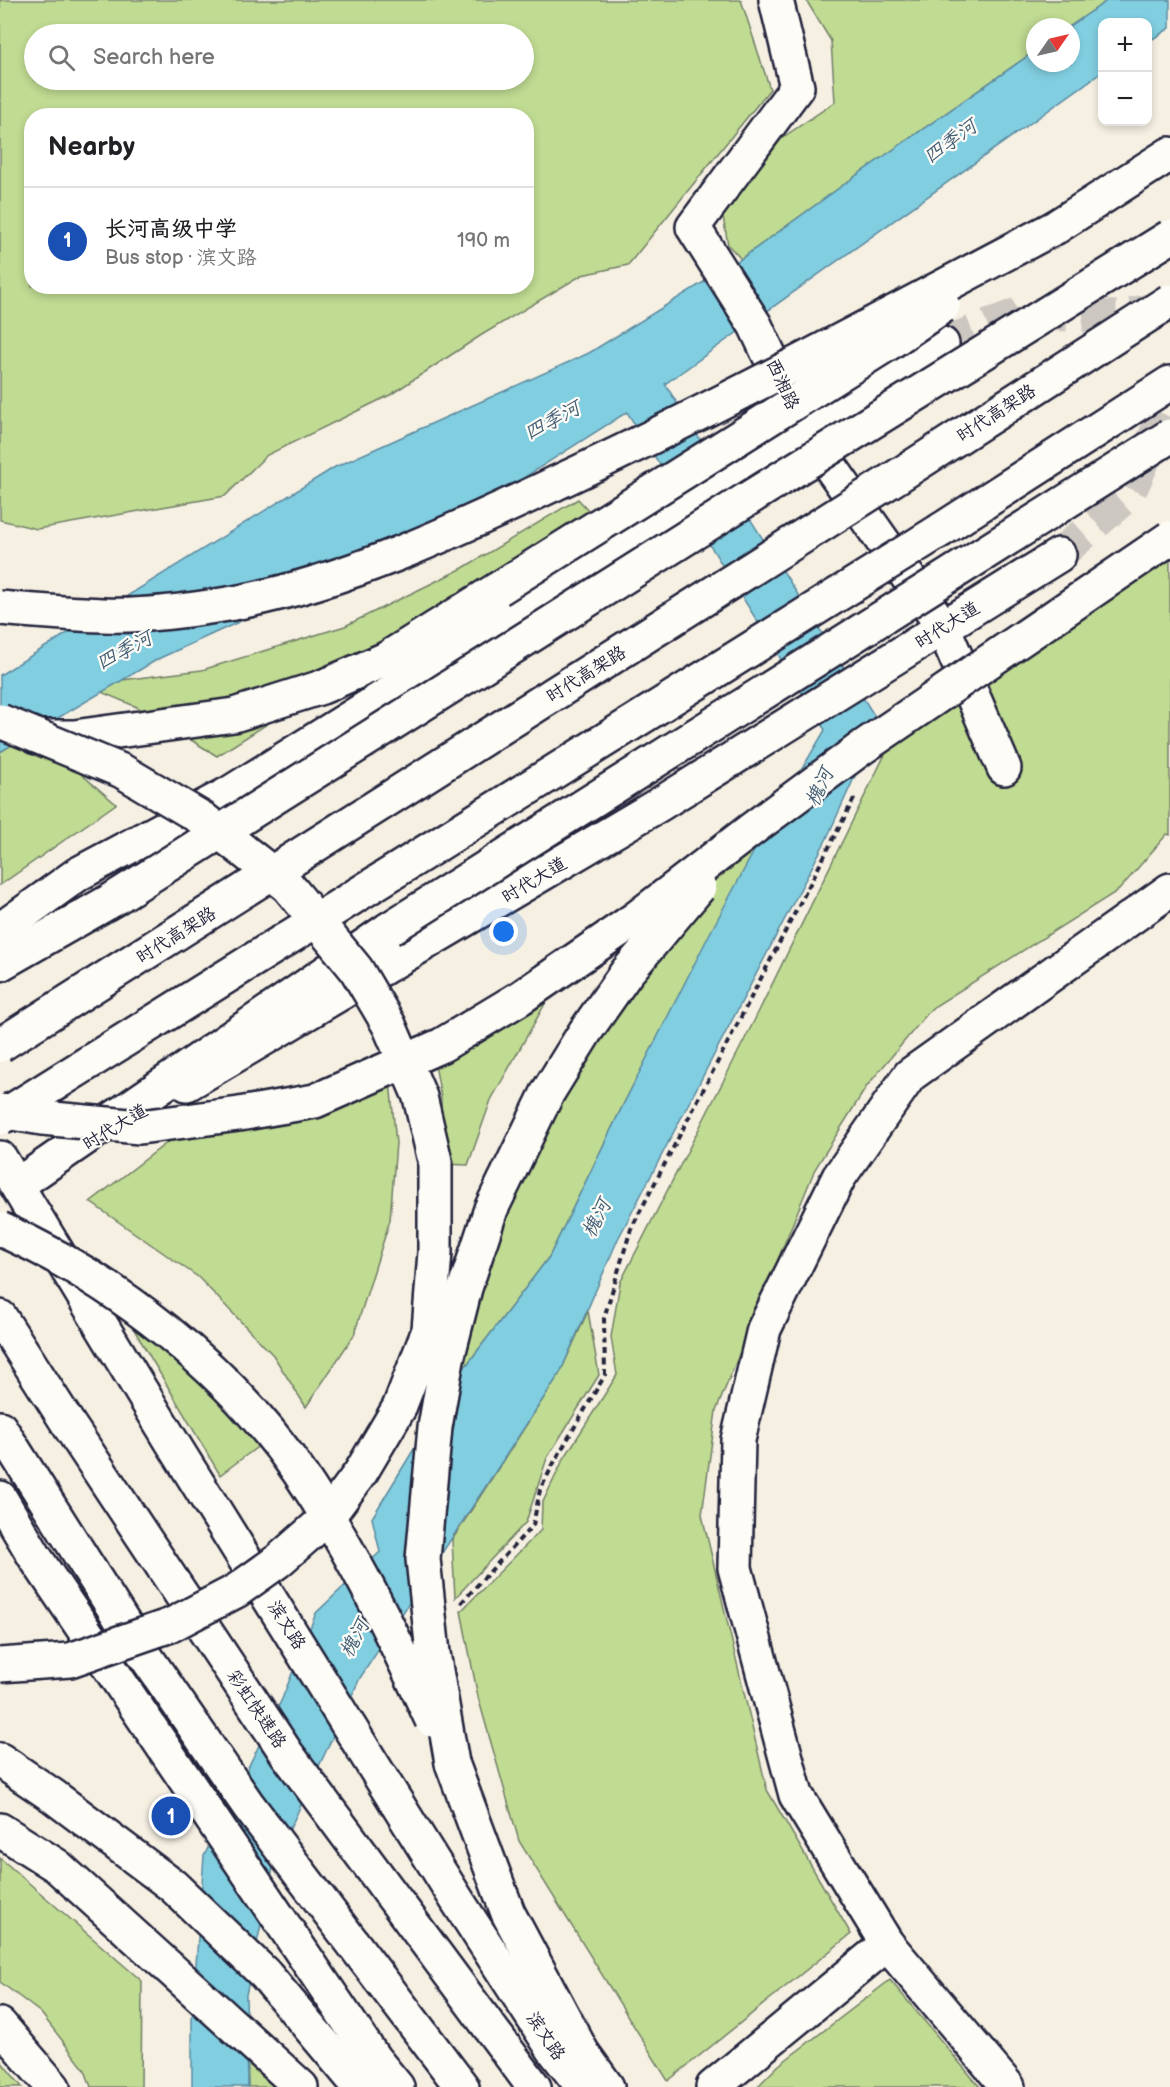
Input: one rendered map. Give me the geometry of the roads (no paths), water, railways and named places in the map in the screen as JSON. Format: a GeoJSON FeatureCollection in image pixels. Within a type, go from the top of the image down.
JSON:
{"type":"FeatureCollection","features":[{"type":"Feature","properties":{"kind":"main road","name":"西湘路"},"geometry":{"type":"LineString","coordinates":[[776,0],[797,87],[693,227],[755,325],[804,429],[943,627],[1004,768]]}},
{"type":"Feature","properties":{"kind":"main road"},"geometry":{"type":"LineString","coordinates":[[0,737],[74,737],[234,715],[322,687],[386,659],[889,344],[1056,227],[1170,154]]}},
{"type":"Feature","properties":{"kind":"main road"},"geometry":{"type":"LineString","coordinates":[[0,608],[106,616],[170,612],[235,603],[301,586],[435,540],[655,437],[1056,227]]}},
{"type":"Feature","properties":{"kind":"main road"},"geometry":{"type":"LineString","coordinates":[[0,964],[112,900],[738,505],[1170,237]]}},
{"type":"Feature","properties":{"kind":"main road","name":"时代高架路"},"geometry":{"type":"LineString","coordinates":[[0,1045],[818,527],[1170,301]]}},
{"type":"Feature","properties":{"kind":"main road"},"geometry":{"type":"LineString","coordinates":[[0,930],[78,874],[230,793],[942,344]]}},
{"type":"Feature","properties":{"kind":"main road"},"geometry":{"type":"LineString","coordinates":[[0,1118],[931,536],[1170,383]]}},
{"type":"Feature","properties":{"kind":"main road"},"geometry":{"type":"LineString","coordinates":[[6,1177],[389,929],[1170,436]]}},
{"type":"Feature","properties":{"kind":"main road"},"geometry":{"type":"LineString","coordinates":[[0,1111],[42,1118],[140,1127],[239,1114],[315,1101],[442,1045],[520,998],[635,919],[752,828],[863,747],[1170,538]]}},
{"type":"Feature","properties":{"kind":"main road","name":"时代大道"},"geometry":{"type":"LineString","coordinates":[[6,1177],[650,810],[1059,555]]}},
{"type":"Feature","properties":{"kind":"main road"},"geometry":{"type":"LineString","coordinates":[[0,721],[122,771],[203,819],[288,886],[356,969],[389,1025],[420,1096],[435,1161],[435,1252],[429,1330],[399,1408],[362,1472],[327,1518],[278,1561],[236,1592],[171,1625],[70,1660],[0,1665]]}},
{"type":"Feature","properties":{"kind":"main road"},"geometry":{"type":"LineString","coordinates":[[452,1763],[433,1653],[423,1559],[435,1427],[447,1359],[465,1288],[491,1209],[519,1148],[560,1072],[627,972],[690,896],[752,828]]}},
{"type":"Feature","properties":{"kind":"main road"},"geometry":{"type":"LineString","coordinates":[[1008,2087],[887,1944],[796,1795],[735,1568],[738,1440],[764,1329],[839,1177],[910,1075],[1170,890]]}},
{"type":"Feature","properties":{"kind":"main road","name":"滨文路"},"geometry":{"type":"LineString","coordinates":[[6,1177],[495,1960],[554,2050],[583,2087]]}},
{"type":"Feature","properties":{"kind":"main road"},"geometry":{"type":"LineString","coordinates":[[0,1229],[34,1244],[121,1298],[188,1347],[249,1409],[298,1471],[351,1555],[396,1640],[452,1763],[507,1914],[582,2052],[607,2087]]}},
{"type":"Feature","properties":{"kind":"main road","name":"彩虹快速路"},"geometry":{"type":"LineString","coordinates":[[0,1317],[287,1754],[534,2087]]}},
{"type":"Feature","properties":{"kind":"main road"},"geometry":{"type":"LineString","coordinates":[[0,1428],[127,1629],[248,1805],[462,2087]]}},
{"type":"Feature","properties":{"kind":"main road"},"geometry":{"type":"LineString","coordinates":[[0,1498],[35,1557],[274,1912],[374,2059],[397,2087]]}},
{"type":"Feature","properties":{"kind":"main road"},"geometry":{"type":"LineString","coordinates":[[0,1760],[53,1796],[173,1886],[265,1974],[360,2087]]}},
{"type":"Feature","properties":{"kind":"main road"},"geometry":{"type":"LineString","coordinates":[[0,1830],[57,1866],[301,2087]]}},
{"type":"Feature","properties":{"kind":"main road"},"geometry":{"type":"LineString","coordinates":[[713,2087],[887,1944]]}},
{"type":"Feature","properties":{"kind":"main road"},"geometry":{"type":"LineString","coordinates":[[0,2025],[53,2087]]}},
{"type":"Feature","properties":{"kind":"water"},"geometry":{"type":"Polygon","coordinates":[[[1108,0],[1170,0],[1170,28],[1152,39],[1152,18],[1098,18],[1098,75],[665,384],[879,723],[826,840],[618,1239],[560,1373],[360,1678],[274,1863],[246,1995],[248,2087],[192,2087],[192,2019],[204,1856],[282,1699],[316,1613],[380,1552],[372,1518],[459,1375],[549,1257],[709,935],[761,838],[825,730],[627,412],[446,527],[160,658],[0,752],[0,675],[335,467],[589,353],[741,259],[1026,57],[1026,72],[1080,72],[1080,19],[1108,0]]]}},
{"type":"Feature","properties":{"kind":"tunnel"},"geometry":{"type":"LineString","coordinates":[[942,344],[1020,313],[1116,317],[1159,308]]}},
{"type":"Feature","properties":{"kind":"tunnel"},"geometry":{"type":"LineString","coordinates":[[1059,555],[1129,494],[1170,401]]}},
{"type":"Feature","properties":{"kind":"place","name":"长河高级中学"},"geometry":{"type":"Point","coordinates":[171,1816]}},
{"type":"Feature","properties":{"kind":"water label","name":"四季河"},"geometry":{"type":"Point","coordinates":[950,141]}},
{"type":"Feature","properties":{"kind":"water label","name":"四季河"},"geometry":{"type":"Point","coordinates":[552,420]}},
{"type":"Feature","properties":{"kind":"water label","name":"四季河"},"geometry":{"type":"Point","coordinates":[124,650]}},
{"type":"Feature","properties":{"kind":"water label","name":"槐河"},"geometry":{"type":"Point","coordinates":[819,787]}},
{"type":"Feature","properties":{"kind":"water label","name":"槐河"},"geometry":{"type":"Point","coordinates":[596,1218]}},
{"type":"Feature","properties":{"kind":"water label","name":"槐河"},"geometry":{"type":"Point","coordinates":[354,1638]}}]}
